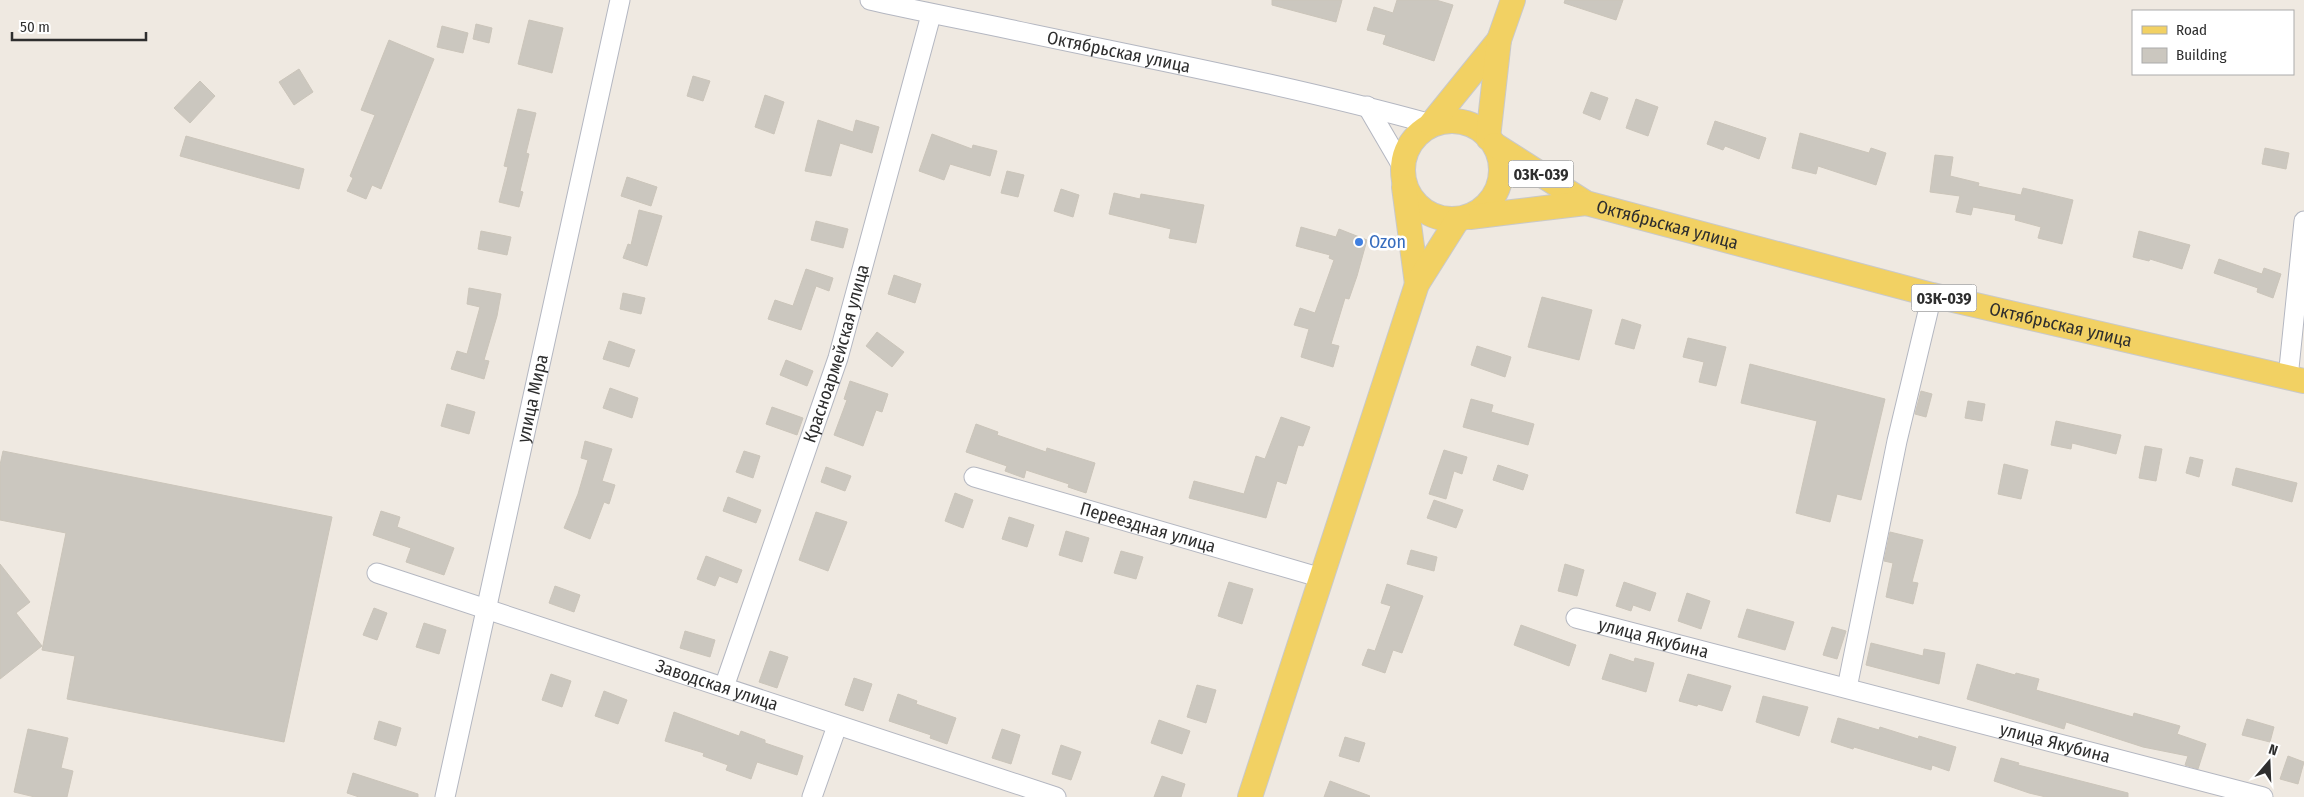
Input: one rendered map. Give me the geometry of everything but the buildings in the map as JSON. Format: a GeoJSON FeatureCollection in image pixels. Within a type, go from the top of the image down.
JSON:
{"type":"FeatureCollection","features":[{"type":"Feature","properties":{"kind":"main road"},"geometry":{"type":"LineString","coordinates":[[1492,142],[1499,40],[1513,0]]}},
{"type":"Feature","properties":{"kind":"main road"},"geometry":{"type":"LineString","coordinates":[[1418,284],[1403,174],[1407,149],[1417,135],[1431,124],[1499,40]]}},
{"type":"Feature","properties":{"kind":"main road"},"geometry":{"type":"LineString","coordinates":[[1403,174],[1413,201],[1428,214],[1448,220],[1463,218],[1487,206],[1499,188],[1502,166],[1492,142],[1478,128],[1455,120],[1431,124]]}},
{"type":"Feature","properties":{"kind":"main road","name":"Октябрьская улица"},"geometry":{"type":"LineString","coordinates":[[1492,142],[1586,203],[1932,295],[2296,380]]}},
{"type":"Feature","properties":{"kind":"main road","name":"Октябрьская улица"},"geometry":{"type":"LineString","coordinates":[[1463,218],[1586,203]]}},
{"type":"Feature","properties":{"kind":"main road"},"geometry":{"type":"LineString","coordinates":[[1250,797],[1418,284],[1463,218]]}},
{"type":"Feature","properties":{"kind":"street","name":"улица Мира"},"geometry":{"type":"LineString","coordinates":[[445,797],[620,0]]}},
{"type":"Feature","properties":{"kind":"street","name":"Октябрьская улица"},"geometry":{"type":"LineString","coordinates":[[870,0],[931,15],[997,27],[1367,106],[1431,124]]}},
{"type":"Feature","properties":{"kind":"street","name":"Красноармейская улица"},"geometry":{"type":"LineString","coordinates":[[724,687],[838,358],[931,15]]}},
{"type":"Feature","properties":{"kind":"street"},"geometry":{"type":"LineString","coordinates":[[1367,106],[1403,174]]}},
{"type":"Feature","properties":{"kind":"street"},"geometry":{"type":"LineString","coordinates":[[2296,380],[2304,221]]}},
{"type":"Feature","properties":{"kind":"street"},"geometry":{"type":"LineString","coordinates":[[1847,688],[1897,441],[1932,295]]}},
{"type":"Feature","properties":{"kind":"street","name":"Переездная улица"},"geometry":{"type":"LineString","coordinates":[[974,477],[1322,578]]}},
{"type":"Feature","properties":{"kind":"street","name":"Заводская улица"},"geometry":{"type":"LineString","coordinates":[[377,573],[1056,797]]}},
{"type":"Feature","properties":{"kind":"street","name":"улица Якубина"},"geometry":{"type":"LineString","coordinates":[[1576,618],[2263,797]]}},
{"type":"Feature","properties":{"kind":"street"},"geometry":{"type":"LineString","coordinates":[[812,797],[837,726]]}},
{"type":"Feature","properties":{"kind":"place","name":"Ozon"},"geometry":{"type":"Point","coordinates":[1359,242]}}]}
